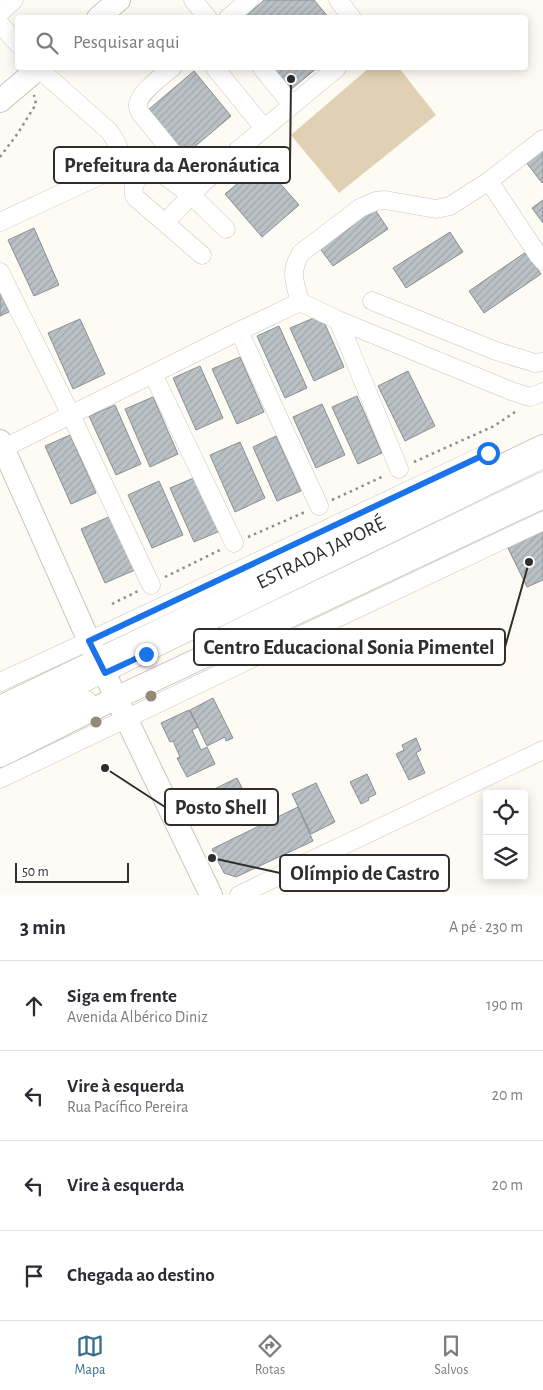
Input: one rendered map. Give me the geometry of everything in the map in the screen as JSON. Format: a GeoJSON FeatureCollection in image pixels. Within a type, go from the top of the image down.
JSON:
{"type":"FeatureCollection","features":[{"type":"Feature","properties":{"kind":"main road"},"geometry":{"type":"LineString","coordinates":[[102,15],[119,0]]}},
{"type":"Feature","properties":{"kind":"main road"},"geometry":{"type":"LineString","coordinates":[[0,101],[36,70]]}},
{"type":"Feature","properties":{"kind":"main road","name":"ESTRADA JAPORÉ"},"geometry":{"type":"LineString","coordinates":[[104,672],[543,446]]}},
{"type":"Feature","properties":{"kind":"main road"},"geometry":{"type":"LineString","coordinates":[[1,447],[104,672],[211,895]]}},
{"type":"Feature","properties":{"kind":"main road"},"geometry":{"type":"LineString","coordinates":[[0,707],[104,672],[543,497]]}},
{"type":"Feature","properties":{"kind":"main road"},"geometry":{"type":"LineString","coordinates":[[0,756],[104,672]]}},
{"type":"Feature","properties":{"kind":"street"},"geometry":{"type":"LineString","coordinates":[[0,14],[14,0]]}},
{"type":"Feature","properties":{"kind":"street"},"geometry":{"type":"LineString","coordinates":[[193,0],[206,15]]}},
{"type":"Feature","properties":{"kind":"street"},"geometry":{"type":"LineString","coordinates":[[232,15],[249,0]]}},
{"type":"Feature","properties":{"kind":"street"},"geometry":{"type":"LineString","coordinates":[[338,0],[350,15]]}},
{"type":"Feature","properties":{"kind":"street"},"geometry":{"type":"LineString","coordinates":[[0,24],[15,41]]}},
{"type":"Feature","properties":{"kind":"street"},"geometry":{"type":"LineString","coordinates":[[0,222],[112,170],[119,161],[116,141],[109,131],[36,70]]}},
{"type":"Feature","properties":{"kind":"street"},"geometry":{"type":"LineString","coordinates":[[170,70],[146,91],[138,102],[138,107],[141,114],[226,229]]}},
{"type":"Feature","properties":{"kind":"street"},"geometry":{"type":"LineString","coordinates":[[217,70],[264,128]]}},
{"type":"Feature","properties":{"kind":"street"},"geometry":{"type":"LineString","coordinates":[[264,70],[292,105]]}},
{"type":"Feature","properties":{"kind":"street"},"geometry":{"type":"LineString","coordinates":[[165,223],[196,190],[264,128],[335,70]]}},
{"type":"Feature","properties":{"kind":"street"},"geometry":{"type":"LineString","coordinates":[[543,139],[490,181],[450,206],[436,209],[385,200],[376,201],[360,208],[301,253],[295,262],[292,274],[300,302],[338,320],[511,391],[530,397],[543,392]]}},
{"type":"Feature","properties":{"kind":"street"},"geometry":{"type":"LineString","coordinates":[[196,190],[157,171],[152,171],[143,176],[135,183],[133,188],[136,198],[202,255]]}},
{"type":"Feature","properties":{"kind":"street"},"geometry":{"type":"LineString","coordinates":[[490,181],[543,261]]}},
{"type":"Feature","properties":{"kind":"street"},"geometry":{"type":"LineString","coordinates":[[0,272],[71,415],[150,584]]}},
{"type":"Feature","properties":{"kind":"street"},"geometry":{"type":"LineString","coordinates":[[372,301],[496,351],[535,363],[543,362]]}},
{"type":"Feature","properties":{"kind":"street"},"geometry":{"type":"LineString","coordinates":[[1,447],[71,415],[300,302]]}},
{"type":"Feature","properties":{"kind":"street"},"geometry":{"type":"LineString","coordinates":[[338,320],[400,469]]}},
{"type":"Feature","properties":{"kind":"street"},"geometry":{"type":"LineString","coordinates":[[239,331],[319,506]]}},
{"type":"Feature","properties":{"kind":"street"},"geometry":{"type":"LineString","coordinates":[[152,374],[234,543]]}},
{"type":"Feature","properties":{"kind":"street"},"geometry":{"type":"LineString","coordinates":[[0,742],[104,672],[488,453]]}},
{"type":"Feature","properties":{"kind":"street"},"geometry":{"type":"LineString","coordinates":[[0,724],[543,459]]}},
{"type":"Feature","properties":{"kind":"street"},"geometry":{"type":"LineString","coordinates":[[0,682],[104,672],[543,481]]}},
{"type":"Feature","properties":{"kind":"street"},"geometry":{"type":"LineString","coordinates":[[0,779],[543,521]]}},
{"type":"Feature","properties":{"kind":"street"},"geometry":{"type":"LineString","coordinates":[[239,895],[543,750]]}},
{"type":"Feature","properties":{"kind":"path"},"geometry":{"type":"LineString","coordinates":[[0,157],[36,104],[36,70]]}},
{"type":"Feature","properties":{"kind":"shaded area"},"geometry":{"type":"Polygon","coordinates":[[[367,70],[401,70],[436,115],[339,193],[291,135],[367,70]]]}},
{"type":"Feature","properties":{"kind":"building"},"geometry":{"type":"Polygon","coordinates":[[[264,0],[314,0],[326,15],[247,15],[264,0]]]}},
{"type":"Feature","properties":{"kind":"building"},"geometry":{"type":"Polygon","coordinates":[[[271,70],[315,70],[289,91],[271,70]]]}},
{"type":"Feature","properties":{"kind":"building"},"geometry":{"type":"Polygon","coordinates":[[[194,71],[231,116],[186,154],[148,110],[194,71]]]}},
{"type":"Feature","properties":{"kind":"building"},"geometry":{"type":"Polygon","coordinates":[[[543,149],[543,182],[542,183],[526,162],[543,149]]]}},
{"type":"Feature","properties":{"kind":"building"},"geometry":{"type":"Polygon","coordinates":[[[262,163],[299,205],[262,237],[225,194],[262,163]]]}},
{"type":"Feature","properties":{"kind":"building"},"geometry":{"type":"Polygon","coordinates":[[[543,200],[543,223],[532,208],[543,200]]]}},
{"type":"Feature","properties":{"kind":"building"},"geometry":{"type":"Polygon","coordinates":[[[374,208],[388,229],[333,266],[318,246],[374,208]]]}},
{"type":"Feature","properties":{"kind":"building"},"geometry":{"type":"Polygon","coordinates":[[[34,228],[59,285],[34,296],[8,240],[34,228]]]}},
{"type":"Feature","properties":{"kind":"building"},"geometry":{"type":"Polygon","coordinates":[[[450,232],[463,252],[406,288],[393,268],[450,232]]]}},
{"type":"Feature","properties":{"kind":"building"},"geometry":{"type":"Polygon","coordinates":[[[526,252],[541,274],[484,313],[469,291],[526,252]]]}},
{"type":"Feature","properties":{"kind":"building"},"geometry":{"type":"Polygon","coordinates":[[[0,292],[9,312],[0,316],[0,292]]]}},
{"type":"Feature","properties":{"kind":"building"},"geometry":{"type":"Polygon","coordinates":[[[321,315],[344,367],[314,381],[290,328],[321,315]]]}},
{"type":"Feature","properties":{"kind":"building"},"geometry":{"type":"Polygon","coordinates":[[[80,319],[105,374],[73,389],[48,333],[80,319]]]}},
{"type":"Feature","properties":{"kind":"building"},"geometry":{"type":"Polygon","coordinates":[[[279,326],[307,388],[285,398],[257,336],[279,326]]]}},
{"type":"Feature","properties":{"kind":"building"},"geometry":{"type":"Polygon","coordinates":[[[240,357],[264,412],[237,424],[212,369],[240,357]]]}},
{"type":"Feature","properties":{"kind":"building"},"geometry":{"type":"Polygon","coordinates":[[[200,366],[223,418],[196,430],[173,378],[200,366]]]}},
{"type":"Feature","properties":{"kind":"building"},"geometry":{"type":"Polygon","coordinates":[[[408,371],[435,426],[405,441],[378,386],[408,371]]]}},
{"type":"Feature","properties":{"kind":"building"},"geometry":{"type":"Polygon","coordinates":[[[357,396],[382,453],[358,464],[332,407],[357,396]]]}},
{"type":"Feature","properties":{"kind":"building"},"geometry":{"type":"Polygon","coordinates":[[[153,397],[178,454],[150,467],[125,409],[153,397]]]}},
{"type":"Feature","properties":{"kind":"building"},"geometry":{"type":"Polygon","coordinates":[[[322,404],[345,455],[316,468],[293,417],[322,404]]]}},
{"type":"Feature","properties":{"kind":"building"},"geometry":{"type":"Polygon","coordinates":[[[115,405],[141,464],[116,475],[89,416],[115,405]]]}},
{"type":"Feature","properties":{"kind":"building"},"geometry":{"type":"Polygon","coordinates":[[[70,435],[96,493],[71,504],[45,446],[70,435]]]}},
{"type":"Feature","properties":{"kind":"building"},"geometry":{"type":"Polygon","coordinates":[[[276,436],[301,491],[277,501],[253,447],[276,436]]]}},
{"type":"Feature","properties":{"kind":"building"},"geometry":{"type":"Polygon","coordinates":[[[240,442],[265,498],[235,512],[210,455],[240,442]]]}},
{"type":"Feature","properties":{"kind":"building"},"geometry":{"type":"Polygon","coordinates":[[[196,477],[220,531],[194,542],[170,488],[196,477]]]}},
{"type":"Feature","properties":{"kind":"building"},"geometry":{"type":"Polygon","coordinates":[[[159,481],[183,535],[152,548],[128,495],[159,481]]]}},
{"type":"Feature","properties":{"kind":"building"},"geometry":{"type":"Polygon","coordinates":[[[111,516],[135,570],[105,583],[81,529],[111,516]]]}},
{"type":"Feature","properties":{"kind":"building"},"geometry":{"type":"Polygon","coordinates":[[[540,530],[543,532],[543,580],[527,587],[506,544],[540,530]]]}},
{"type":"Feature","properties":{"kind":"building"},"geometry":{"type":"Polygon","coordinates":[[[213,698],[233,738],[226,741],[225,737],[207,746],[190,710],[213,698]]]}},
{"type":"Feature","properties":{"kind":"building"},"geometry":{"type":"Polygon","coordinates":[[[189,710],[198,727],[192,730],[201,750],[207,747],[215,764],[187,777],[177,758],[180,757],[173,741],[170,742],[161,723],[189,710]]]}},
{"type":"Feature","properties":{"kind":"building"},"geometry":{"type":"Polygon","coordinates":[[[416,738],[421,750],[416,753],[425,773],[409,780],[396,754],[404,750],[402,745],[416,738]]]}},
{"type":"Feature","properties":{"kind":"building"},"geometry":{"type":"Polygon","coordinates":[[[367,774],[376,794],[361,804],[350,782],[367,774]]]}},
{"type":"Feature","properties":{"kind":"building"},"geometry":{"type":"Polygon","coordinates":[[[237,778],[245,794],[208,812],[200,796],[237,778]]]}},
{"type":"Feature","properties":{"kind":"building"},"geometry":{"type":"Polygon","coordinates":[[[316,783],[335,822],[311,834],[292,794],[316,783]]]}},
{"type":"Feature","properties":{"kind":"building"},"geometry":{"type":"Polygon","coordinates":[[[298,807],[313,841],[236,877],[224,873],[212,849],[298,807]]]}},
{"type":"Feature","properties":{"kind":"place","name":"Prefeitura da Aeronáutica"},"geometry":{"type":"Point","coordinates":[291,79]}},
{"type":"Feature","properties":{"kind":"place","name":"Centro Educacional Sonia Pimentel"},"geometry":{"type":"Point","coordinates":[529,562]}},
{"type":"Feature","properties":{"kind":"place","name":"Posto Shell"},"geometry":{"type":"Point","coordinates":[105,768]}},
{"type":"Feature","properties":{"kind":"place","name":"Olímpio de Castro"},"geometry":{"type":"Point","coordinates":[212,858]}},
{"type":"Feature","properties":{"kind":"route"},"geometry":{"type":"LineString","coordinates":[[146,654],[105,673],[89,641],[488,453]]}}]}
